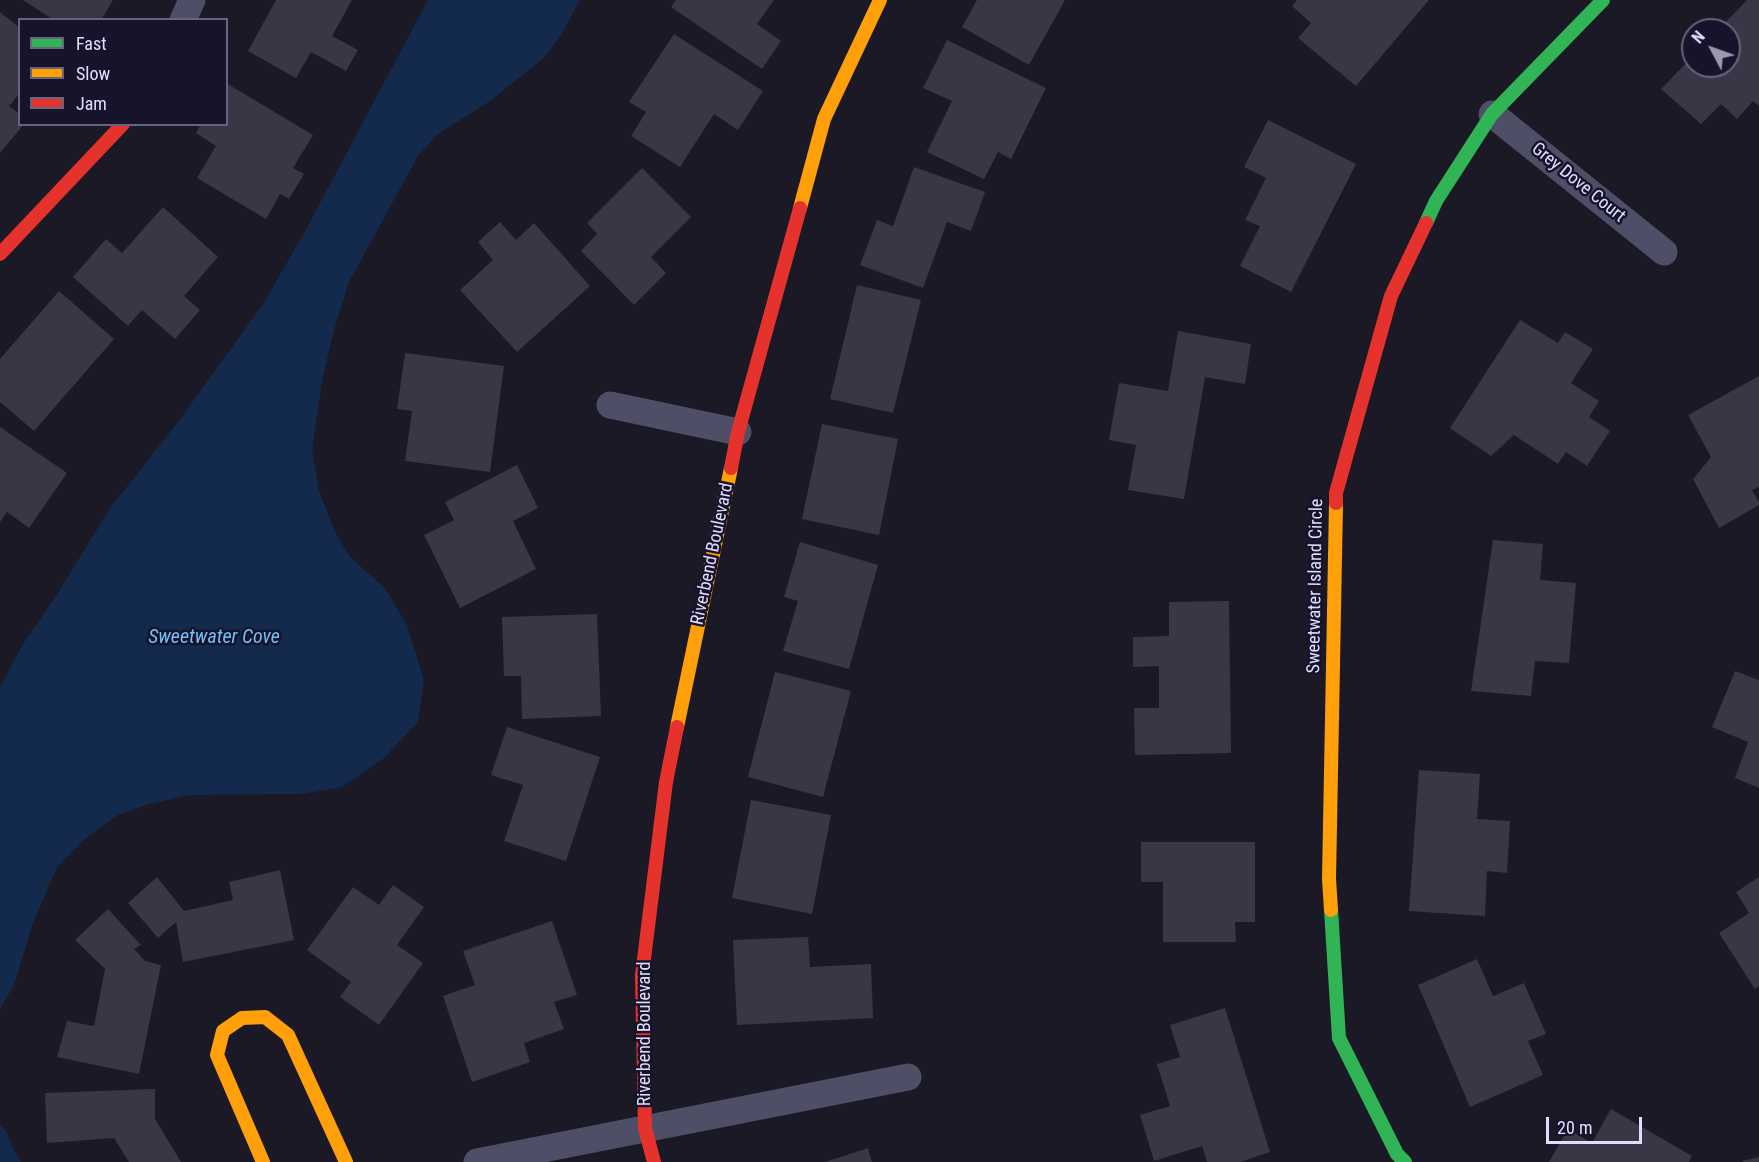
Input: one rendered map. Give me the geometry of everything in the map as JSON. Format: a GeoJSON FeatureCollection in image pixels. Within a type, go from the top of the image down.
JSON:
{"type":"FeatureCollection","features":[{"type":"Feature","properties":{"kind":"street"},"geometry":{"type":"LineString","coordinates":[[184,18],[192,0]]}},
{"type":"Feature","properties":{"kind":"street","name":"Riverbend Boulevard"},"geometry":{"type":"LineString","coordinates":[[654,1162],[645,1128],[642,975],[666,782],[738,432],[824,119],[880,0]]}},
{"type":"Feature","properties":{"kind":"street","name":"Sweetwater Island Circle"},"geometry":{"type":"LineString","coordinates":[[1405,1162],[1397,1154],[1339,1038],[1329,879],[1336,493],[1390,296],[1436,201],[1492,114],[1603,0]]}},
{"type":"Feature","properties":{"kind":"street","name":"Grey Dove Court"},"geometry":{"type":"LineString","coordinates":[[1492,114],[1664,252]]}},
{"type":"Feature","properties":{"kind":"street"},"geometry":{"type":"LineString","coordinates":[[0,254],[122,126]]}},
{"type":"Feature","properties":{"kind":"street"},"geometry":{"type":"LineString","coordinates":[[610,405],[738,432]]}},
{"type":"Feature","properties":{"kind":"street"},"geometry":{"type":"LineString","coordinates":[[263,1162],[217,1055],[223,1031],[242,1018],[265,1017],[288,1035],[346,1162]]}},
{"type":"Feature","properties":{"kind":"street","name":"Riverbend Boulevard"},"geometry":{"type":"LineString","coordinates":[[477,1162],[908,1077]]}},
{"type":"Feature","properties":{"kind":"water","name":"Sweetwater Cove"},"geometry":{"type":"Polygon","coordinates":[[[428,0],[580,0],[560,37],[544,58],[490,101],[438,134],[418,156],[349,282],[334,330],[322,381],[312,450],[319,491],[336,534],[350,557],[385,588],[407,625],[424,680],[418,722],[383,759],[342,787],[303,794],[189,795],[149,804],[116,816],[87,837],[57,867],[33,923],[14,985],[0,1009],[0,687],[23,644],[58,593],[110,508],[178,422],[263,304],[303,235],[428,0]]]}},
{"type":"Feature","properties":{"kind":"water"},"geometry":{"type":"Polygon","coordinates":[[[0,1125],[6,1131],[21,1162],[0,1162],[0,1125]]]}},
{"type":"Feature","properties":{"kind":"building"},"geometry":{"type":"Polygon","coordinates":[[[23,0],[113,0],[102,18],[51,18],[23,0]]]}},
{"type":"Feature","properties":{"kind":"building"},"geometry":{"type":"Polygon","coordinates":[[[276,0],[352,0],[332,36],[358,50],[346,71],[311,52],[296,78],[248,51],[276,0]]]}},
{"type":"Feature","properties":{"kind":"building"},"geometry":{"type":"Polygon","coordinates":[[[676,0],[774,0],[757,24],[781,41],[762,69],[671,7],[676,0]]]}},
{"type":"Feature","properties":{"kind":"building"},"geometry":{"type":"Polygon","coordinates":[[[977,0],[1065,0],[1029,65],[962,27],[977,0]]]}},
{"type":"Feature","properties":{"kind":"building"},"geometry":{"type":"Polygon","coordinates":[[[1297,0],[1429,0],[1356,86],[1298,38],[1311,23],[1292,6],[1297,0]]]}},
{"type":"Feature","properties":{"kind":"building"},"geometry":{"type":"Polygon","coordinates":[[[1747,0],[1759,0],[1759,106],[1753,101],[1737,119],[1721,104],[1701,124],[1661,89],[1681,68],[1681,78],[1741,78],[1741,18],[1730,18],[1747,0]]]}},
{"type":"Feature","properties":{"kind":"building"},"geometry":{"type":"Polygon","coordinates":[[[0,12],[18,26],[18,95],[9,106],[18,113],[18,126],[22,126],[0,153],[0,12]]]}},
{"type":"Feature","properties":{"kind":"building"},"geometry":{"type":"Polygon","coordinates":[[[674,34],[763,91],[738,130],[714,114],[680,167],[631,136],[646,112],[629,102],[674,34]]]}},
{"type":"Feature","properties":{"kind":"building"},"geometry":{"type":"Polygon","coordinates":[[[947,40],[1046,88],[1011,159],[998,152],[984,179],[927,152],[952,101],[923,88],[947,40]]]}},
{"type":"Feature","properties":{"kind":"building"},"geometry":{"type":"Polygon","coordinates":[[[228,84],[313,135],[293,168],[304,174],[289,199],[280,194],[266,219],[197,178],[216,146],[196,133],[200,126],[228,126],[228,84]]]}},
{"type":"Feature","properties":{"kind":"building"},"geometry":{"type":"Polygon","coordinates":[[[1268,120],[1356,164],[1291,292],[1240,266],[1260,226],[1245,220],[1266,178],[1244,167],[1268,120]]]}},
{"type":"Feature","properties":{"kind":"building"},"geometry":{"type":"Polygon","coordinates":[[[914,167],[985,192],[971,231],[947,222],[923,288],[860,265],[877,220],[893,226],[914,167]]]}},
{"type":"Feature","properties":{"kind":"building"},"geometry":{"type":"Polygon","coordinates":[[[642,168],[691,217],[651,257],[666,273],[634,305],[581,251],[597,234],[587,223],[642,168]]]}},
{"type":"Feature","properties":{"kind":"building"},"geometry":{"type":"Polygon","coordinates":[[[163,207],[218,257],[184,296],[200,310],[175,339],[142,310],[128,326],[73,277],[106,239],[122,253],[163,207]]]}},
{"type":"Feature","properties":{"kind":"building"},"geometry":{"type":"Polygon","coordinates":[[[500,222],[516,240],[534,223],[590,286],[517,352],[460,290],[493,260],[478,242],[500,222]]]}},
{"type":"Feature","properties":{"kind":"building"},"geometry":{"type":"Polygon","coordinates":[[[857,285],[921,300],[893,413],[830,399],[857,285]]]}},
{"type":"Feature","properties":{"kind":"building"},"geometry":{"type":"Polygon","coordinates":[[[59,291],[114,339],[34,431],[0,402],[0,359],[59,291]]]}},
{"type":"Feature","properties":{"kind":"building"},"geometry":{"type":"Polygon","coordinates":[[[1520,320],[1558,343],[1565,332],[1593,349],[1571,383],[1599,401],[1589,417],[1610,431],[1587,466],[1566,452],[1558,464],[1514,435],[1491,456],[1450,428],[1520,320]]]}},
{"type":"Feature","properties":{"kind":"building"},"geometry":{"type":"Polygon","coordinates":[[[1178,331],[1251,344],[1245,384],[1205,377],[1184,499],[1128,490],[1136,445],[1109,440],[1119,383],[1168,391],[1178,331]]]}},
{"type":"Feature","properties":{"kind":"building"},"geometry":{"type":"Polygon","coordinates":[[[405,353],[504,366],[490,472],[405,461],[412,411],[397,409],[405,353]]]}},
{"type":"Feature","properties":{"kind":"building"},"geometry":{"type":"Polygon","coordinates":[[[1759,376],[1759,487],[1752,490],[1759,505],[1719,528],[1693,479],[1711,457],[1688,415],[1759,376]]]}},
{"type":"Feature","properties":{"kind":"building"},"geometry":{"type":"Polygon","coordinates":[[[822,424],[898,439],[879,535],[802,519],[822,424]]]}},
{"type":"Feature","properties":{"kind":"building"},"geometry":{"type":"Polygon","coordinates":[[[0,427],[67,473],[29,528],[7,512],[0,522],[0,427]]]}},
{"type":"Feature","properties":{"kind":"building"},"geometry":{"type":"Polygon","coordinates":[[[517,465],[538,508],[513,521],[536,569],[460,608],[424,535],[454,520],[445,502],[517,465]]]}},
{"type":"Feature","properties":{"kind":"building"},"geometry":{"type":"Polygon","coordinates":[[[1493,540],[1543,544],[1540,580],[1576,583],[1569,663],[1535,661],[1531,696],[1471,691],[1493,540]]]}},
{"type":"Feature","properties":{"kind":"building"},"geometry":{"type":"Polygon","coordinates":[[[800,542],[878,565],[849,669],[783,651],[798,601],[784,597],[800,542]]]}},
{"type":"Feature","properties":{"kind":"building"},"geometry":{"type":"Polygon","coordinates":[[[1229,601],[1231,753],[1135,755],[1134,708],[1159,708],[1159,666],[1133,667],[1133,637],[1169,636],[1169,602],[1229,601]]]}},
{"type":"Feature","properties":{"kind":"building"},"geometry":{"type":"Polygon","coordinates":[[[597,614],[601,716],[522,719],[521,676],[504,676],[502,617],[597,614]]]}},
{"type":"Feature","properties":{"kind":"building"},"geometry":{"type":"Polygon","coordinates":[[[1735,671],[1759,680],[1759,788],[1735,778],[1748,742],[1712,727],[1735,671]]]}},
{"type":"Feature","properties":{"kind":"building"},"geometry":{"type":"Polygon","coordinates":[[[775,672],[851,691],[823,797],[748,777],[775,672]]]}},
{"type":"Feature","properties":{"kind":"building"},"geometry":{"type":"Polygon","coordinates":[[[507,727],[600,757],[566,861],[504,841],[523,785],[491,775],[507,727]]]}},
{"type":"Feature","properties":{"kind":"building"},"geometry":{"type":"Polygon","coordinates":[[[1419,770],[1480,774],[1477,819],[1510,821],[1507,873],[1487,871],[1485,916],[1409,911],[1419,770]]]}},
{"type":"Feature","properties":{"kind":"building"},"geometry":{"type":"Polygon","coordinates":[[[751,800],[831,815],[812,914],[732,898],[751,800]]]}},
{"type":"Feature","properties":{"kind":"building"},"geometry":{"type":"Polygon","coordinates":[[[1141,842],[1255,842],[1255,922],[1235,922],[1236,942],[1163,942],[1163,882],[1141,882],[1141,842]]]}},
{"type":"Feature","properties":{"kind":"building"},"geometry":{"type":"Polygon","coordinates":[[[280,870],[294,940],[183,962],[176,922],[158,938],[128,903],[157,877],[184,911],[233,900],[229,882],[280,870]]]}},
{"type":"Feature","properties":{"kind":"building"},"geometry":{"type":"Polygon","coordinates":[[[1759,877],[1759,986],[1755,989],[1719,933],[1749,913],[1736,892],[1759,877]]]}},
{"type":"Feature","properties":{"kind":"building"},"geometry":{"type":"Polygon","coordinates":[[[393,885],[424,907],[397,945],[423,963],[379,1025],[340,997],[351,982],[307,950],[353,887],[379,905],[393,885]]]}},
{"type":"Feature","properties":{"kind":"building"},"geometry":{"type":"Polygon","coordinates":[[[108,909],[141,945],[134,949],[145,961],[161,965],[139,1074],[57,1057],[67,1021],[94,1026],[105,969],[75,940],[108,909]]]}},
{"type":"Feature","properties":{"kind":"building"},"geometry":{"type":"Polygon","coordinates":[[[552,921],[577,995],[554,1002],[564,1029],[524,1043],[530,1062],[472,1082],[443,996],[475,985],[463,951],[552,921]]]}},
{"type":"Feature","properties":{"kind":"building"},"geometry":{"type":"Polygon","coordinates":[[[808,937],[810,967],[871,964],[873,1018],[737,1025],[733,940],[808,937]]]}},
{"type":"Feature","properties":{"kind":"building"},"geometry":{"type":"Polygon","coordinates":[[[1477,959],[1493,996],[1524,983],[1546,1034],[1528,1041],[1543,1075],[1470,1107],[1418,985],[1477,959]]]}},
{"type":"Feature","properties":{"kind":"building"},"geometry":{"type":"Polygon","coordinates":[[[1225,1008],[1270,1152],[1240,1162],[1207,1162],[1202,1146],[1154,1161],[1140,1115],[1170,1106],[1157,1064],[1180,1057],[1170,1025],[1225,1008]]]}},
{"type":"Feature","properties":{"kind":"building"},"geometry":{"type":"Polygon","coordinates":[[[155,1089],[155,1119],[181,1162],[129,1162],[114,1138],[47,1143],[45,1093],[155,1089]]]}},
{"type":"Feature","properties":{"kind":"building"},"geometry":{"type":"Polygon","coordinates":[[[1611,1109],[1692,1156],[1689,1162],[1549,1162],[1568,1129],[1592,1143],[1611,1109]]]}},
{"type":"Feature","properties":{"kind":"building"},"geometry":{"type":"Polygon","coordinates":[[[868,1148],[872,1162],[825,1162],[868,1148]]]}},
{"type":"Feature","properties":{"kind":"building"},"geometry":{"type":"Polygon","coordinates":[[[1759,1157],[1759,1162],[1742,1162],[1742,1161],[1759,1157]]]}},
{"type":"Feature","properties":{"kind":"traffic: fast"},"geometry":{"type":"LineString","coordinates":[[1426,223],[1436,201],[1492,114],[1603,0]]}},
{"type":"Feature","properties":{"kind":"traffic: fast"},"geometry":{"type":"LineString","coordinates":[[1331,910],[1339,1038],[1397,1154],[1405,1162]]}},
{"type":"Feature","properties":{"kind":"traffic: slow"},"geometry":{"type":"LineString","coordinates":[[800,208],[824,119],[880,0]]}},
{"type":"Feature","properties":{"kind":"traffic: slow"},"geometry":{"type":"LineString","coordinates":[[677,727],[731,468]]}},
{"type":"Feature","properties":{"kind":"traffic: slow"},"geometry":{"type":"LineString","coordinates":[[1331,910],[1329,879],[1336,503]]}},
{"type":"Feature","properties":{"kind":"traffic: slow"},"geometry":{"type":"LineString","coordinates":[[263,1162],[217,1055],[223,1031],[242,1018],[265,1017],[288,1035],[346,1162]]}},
{"type":"Feature","properties":{"kind":"traffic: jam"},"geometry":{"type":"LineString","coordinates":[[0,254],[121,126]]}},
{"type":"Feature","properties":{"kind":"traffic: jam"},"geometry":{"type":"LineString","coordinates":[[731,468],[738,432],[800,208]]}},
{"type":"Feature","properties":{"kind":"traffic: jam"},"geometry":{"type":"LineString","coordinates":[[1336,503],[1336,493],[1391,296],[1426,223]]}},
{"type":"Feature","properties":{"kind":"traffic: jam"},"geometry":{"type":"LineString","coordinates":[[654,1162],[645,1128],[642,975],[666,782],[677,727]]}}]}
